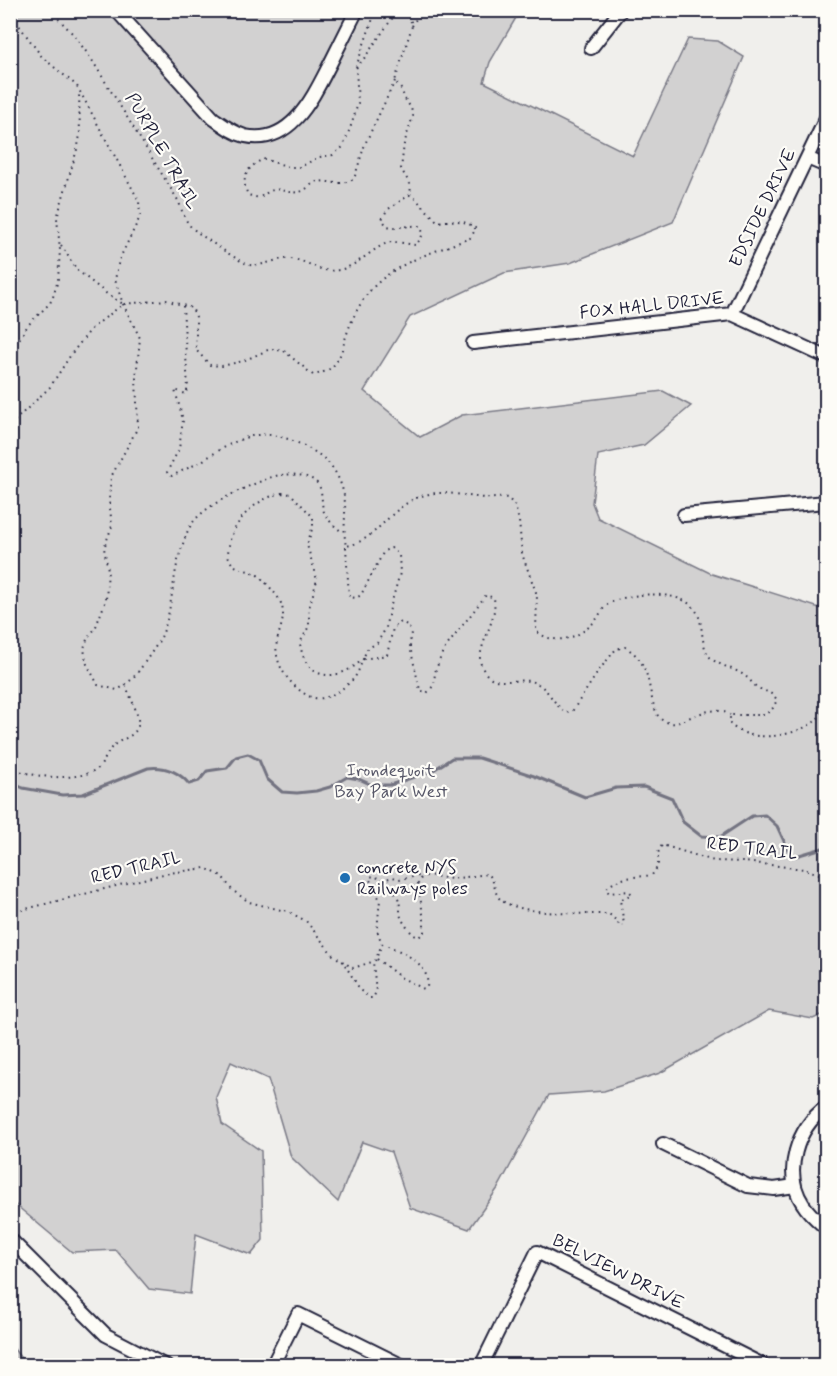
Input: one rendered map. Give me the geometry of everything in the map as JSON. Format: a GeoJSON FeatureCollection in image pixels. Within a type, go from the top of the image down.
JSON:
{"type":"FeatureCollection","features":[{"type":"Feature","properties":{"kind":"street"},"geometry":{"type":"LineString","coordinates":[[116,10],[213,118],[245,136],[262,137],[278,133],[291,125],[303,112],[314,96],[357,10]]}},
{"type":"Feature","properties":{"kind":"street"},"geometry":{"type":"LineString","coordinates":[[591,48],[621,10]]}},
{"type":"Feature","properties":{"kind":"street","name":"EDSIDE DRIVE"},"geometry":{"type":"LineString","coordinates":[[732,314],[826,118]]}},
{"type":"Feature","properties":{"kind":"street"},"geometry":{"type":"LineString","coordinates":[[807,158],[826,166]]}},
{"type":"Feature","properties":{"kind":"street","name":"FOX HALL DRIVE"},"geometry":{"type":"LineString","coordinates":[[473,343],[732,314],[826,357]]}},
{"type":"Feature","properties":{"kind":"street"},"geometry":{"type":"LineString","coordinates":[[684,515],[826,502]]}},
{"type":"Feature","properties":{"kind":"street"},"geometry":{"type":"LineString","coordinates":[[826,1107],[810,1122],[796,1148],[793,1164],[795,1186],[803,1204],[826,1228]]}},
{"type":"Feature","properties":{"kind":"street"},"geometry":{"type":"LineString","coordinates":[[663,1144],[748,1186],[774,1189],[795,1186]]}},
{"type":"Feature","properties":{"kind":"street"},"geometry":{"type":"LineString","coordinates":[[10,1239],[106,1335],[166,1365]]}},
{"type":"Feature","properties":{"kind":"street","name":"BELVIEW DRIVE"},"geometry":{"type":"LineString","coordinates":[[481,1365],[537,1252],[765,1365]]}},
{"type":"Feature","properties":{"kind":"street"},"geometry":{"type":"LineString","coordinates":[[272,1365],[298,1314],[403,1365]]}},
{"type":"Feature","properties":{"kind":"path"},"geometry":{"type":"LineString","coordinates":[[13,10],[13,17],[42,57],[80,90],[139,201],[140,217],[119,260],[115,280],[123,304],[140,338],[136,378],[138,427],[111,477],[109,500],[112,526],[104,548],[108,570],[106,600],[84,648],[86,662],[98,685],[117,690],[126,685],[138,672],[162,634],[178,560],[187,535],[194,521],[216,503],[275,476],[305,477],[317,483],[323,510],[329,520],[343,533]]}},
{"type":"Feature","properties":{"kind":"path","name":"PURPLE TRAIL"},"geometry":{"type":"LineString","coordinates":[[51,10],[74,35],[92,60],[179,202],[183,216],[192,228],[236,258],[250,265],[289,258],[304,261],[327,272],[343,270],[392,242],[415,245],[421,239],[423,232],[419,226],[407,225],[398,229],[387,226],[382,219],[387,210],[411,194]]}},
{"type":"Feature","properties":{"kind":"path"},"geometry":{"type":"LineString","coordinates":[[376,10],[356,68],[358,103],[343,147],[333,156],[319,157],[300,167],[263,159],[247,172],[244,185],[248,195],[259,198],[276,188],[300,192],[313,183],[346,183],[354,179],[365,144],[394,81],[412,26],[422,10]]}},
{"type":"Feature","properties":{"kind":"path"},"geometry":{"type":"LineString","coordinates":[[356,68],[398,10]]}},
{"type":"Feature","properties":{"kind":"path"},"geometry":{"type":"LineString","coordinates":[[408,10],[412,26]]}},
{"type":"Feature","properties":{"kind":"path"},"geometry":{"type":"LineString","coordinates":[[10,425],[50,387],[92,328],[123,304],[166,300],[192,308],[196,317],[196,350],[210,365],[222,366],[243,362],[270,349],[284,351],[313,375],[325,373],[338,361],[349,326],[369,292],[399,267],[470,238],[476,229],[471,224],[457,220],[438,222],[411,194],[410,184],[401,170],[404,144],[413,116],[401,89],[394,81]]}},
{"type":"Feature","properties":{"kind":"path"},"geometry":{"type":"LineString","coordinates":[[10,354],[28,325],[53,297],[60,266],[58,215],[80,135],[80,90]]}},
{"type":"Feature","properties":{"kind":"path"},"geometry":{"type":"LineString","coordinates":[[60,243],[77,270],[106,294],[123,304]]}},
{"type":"Feature","properties":{"kind":"path"},"geometry":{"type":"LineString","coordinates":[[183,306],[188,388],[186,394],[175,390],[183,420],[179,449],[167,472],[169,475],[172,476],[199,463],[225,445],[254,435],[287,437],[326,459],[344,492],[343,533],[349,597],[357,598],[361,595],[384,551],[391,548],[399,555],[400,573],[386,628],[377,643],[367,649],[363,659],[355,679],[333,695],[323,699],[309,697],[292,686],[276,654],[277,641],[284,619],[280,601],[257,574],[240,569],[229,558],[229,545],[239,521],[249,509],[273,495],[282,493],[291,494],[313,517],[313,526],[307,545],[317,580],[309,608],[309,626],[300,643],[303,659],[309,667],[321,675],[333,676],[363,659],[387,655],[393,628],[401,622],[411,631],[410,647],[414,658],[416,678],[420,690],[427,693],[434,685],[435,672],[443,651],[486,595],[494,598],[495,607],[479,662],[486,675],[495,681],[522,680],[537,684],[549,694],[556,706],[566,713],[573,710],[616,649],[625,647],[639,658],[650,684],[657,714],[671,724],[712,710],[722,710],[730,715],[765,715],[773,708],[777,700],[773,694],[756,687],[747,676],[709,656],[700,619],[693,606],[668,596],[641,595],[620,600],[606,606],[594,622],[576,636],[558,640],[543,637],[536,631],[537,595],[522,554],[515,506],[508,498],[486,498],[444,492],[425,495],[406,503],[367,537],[354,545],[346,546]]}},
{"type":"Feature","properties":{"kind":"path"},"geometry":{"type":"LineString","coordinates":[[10,767],[38,776],[50,777],[82,774],[98,768],[114,745],[136,731],[139,723],[126,685]]}},
{"type":"Feature","properties":{"kind":"path"},"geometry":{"type":"LineString","coordinates":[[730,715],[730,724],[734,729],[768,738],[814,722],[826,708]]}},
{"type":"Feature","properties":{"kind":"path","name":"RED TRAIL"},"geometry":{"type":"LineString","coordinates":[[428,875],[451,879],[488,874],[492,878],[497,896],[502,901],[550,913],[608,914],[621,927],[624,924],[621,900],[632,894],[629,891],[609,893],[606,889],[612,882],[624,878],[652,875],[658,866],[658,853],[662,845],[714,861],[804,869],[826,876]]}},
{"type":"Feature","properties":{"kind":"path","name":"RED TRAIL"},"geometry":{"type":"LineString","coordinates":[[10,913],[163,874],[205,868],[222,876],[232,890],[249,902],[289,912],[306,921],[333,955],[343,962],[353,980],[370,998],[373,998],[376,992],[373,962]]}},
{"type":"Feature","properties":{"kind":"path"},"geometry":{"type":"LineString","coordinates":[[382,880],[428,875]]}},
{"type":"Feature","properties":{"kind":"path"},"geometry":{"type":"LineString","coordinates":[[343,962],[353,968],[373,962],[377,959],[382,944],[377,930],[381,900],[370,877],[374,876],[382,880],[397,895],[402,918],[413,935],[419,937],[424,932],[424,920],[418,884],[420,879],[428,875]]}},
{"type":"Feature","properties":{"kind":"path"},"geometry":{"type":"LineString","coordinates":[[377,959],[408,982],[424,989],[427,987],[427,981],[417,962],[400,950],[382,944]]}},
{"type":"Feature","properties":{"kind":"green space","name":"Irondequoit Bay Park West"},"geometry":{"type":"Polygon","coordinates":[[[11,11],[520,11],[490,62],[484,82],[633,156],[688,39],[718,41],[744,57],[673,222],[570,263],[504,273],[410,317],[364,391],[420,437],[462,415],[663,391],[691,406],[644,445],[598,455],[592,503],[598,518],[712,574],[826,610],[826,1013],[813,1019],[769,1011],[660,1073],[604,1091],[549,1095],[498,1188],[469,1229],[410,1208],[391,1152],[362,1142],[338,1202],[291,1157],[268,1079],[231,1062],[216,1097],[222,1124],[261,1151],[263,1240],[251,1255],[196,1234],[190,1294],[149,1289],[116,1250],[72,1252],[11,1201],[11,11]]]}},
{"type":"Feature","properties":{"kind":"green space"},"geometry":{"type":"Polygon","coordinates":[[[11,1345],[26,1365],[11,1365],[11,1345]]]}},
{"type":"Feature","properties":{"kind":"waterway"},"geometry":{"type":"LineString","coordinates":[[10,782],[23,788],[62,795],[83,794],[148,768],[154,768],[176,773],[189,784],[199,781],[207,771],[227,768],[236,757],[248,754],[259,760],[267,779],[282,792],[297,793],[330,787],[347,777],[372,785],[390,785],[432,771],[452,758],[479,758],[534,776],[585,797],[616,788],[644,787],[672,798],[683,822],[701,836],[720,837],[752,816],[765,815],[777,826],[790,854],[796,856],[826,847]]}},
{"type":"Feature","properties":{"kind":"place","name":"concrete NYS Railways poles"},"geometry":{"type":"Point","coordinates":[345,878]}}]}
